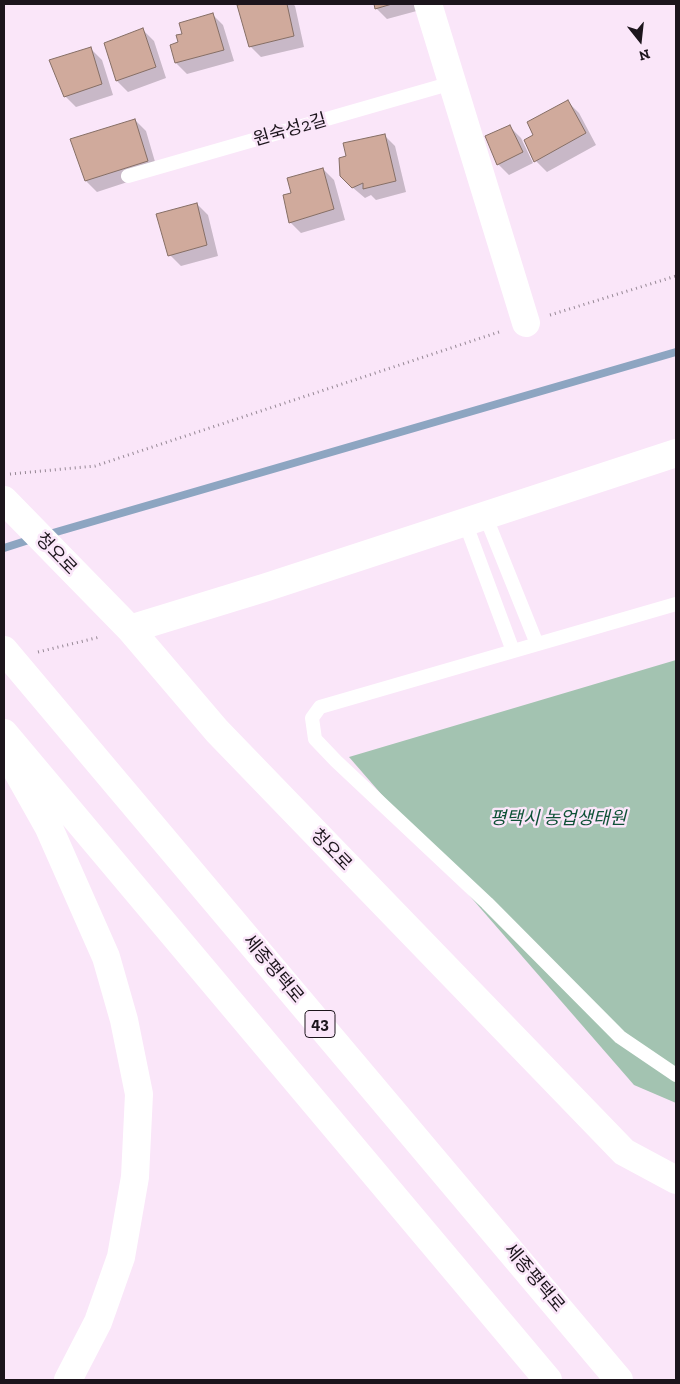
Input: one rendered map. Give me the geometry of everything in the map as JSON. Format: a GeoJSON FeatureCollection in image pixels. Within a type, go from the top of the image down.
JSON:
{"type":"FeatureCollection","features":[{"type":"Feature","properties":{"kind":"main road"},"geometry":{"type":"LineString","coordinates":[[428,4],[526,323]]}},
{"type":"Feature","properties":{"kind":"main road"},"geometry":{"type":"LineString","coordinates":[[130,629],[266,588],[676,453]]}},
{"type":"Feature","properties":{"kind":"main road","name":"청오로"},"geometry":{"type":"LineString","coordinates":[[7,503],[130,629],[216,731],[624,1152],[676,1180]]}},
{"type":"Feature","properties":{"kind":"main road","name":"세종평택로"},"geometry":{"type":"LineString","coordinates":[[4,650],[32,665],[616,1376]]}},
{"type":"Feature","properties":{"kind":"main road"},"geometry":{"type":"LineString","coordinates":[[4,733],[548,1380]]}},
{"type":"Feature","properties":{"kind":"main road"},"geometry":{"type":"LineString","coordinates":[[4,748],[49,828],[106,957],[124,1020],[139,1094],[135,1177],[121,1257],[98,1322],[68,1380]]}},
{"type":"Feature","properties":{"kind":"lane","name":"원숙성2길"},"geometry":{"type":"LineString","coordinates":[[128,176],[452,84]]}},
{"type":"Feature","properties":{"kind":"lane"},"geometry":{"type":"LineString","coordinates":[[475,519],[537,644]]}},
{"type":"Feature","properties":{"kind":"lane"},"geometry":{"type":"LineString","coordinates":[[475,519],[513,651]]}},
{"type":"Feature","properties":{"kind":"lane"},"geometry":{"type":"LineString","coordinates":[[676,604],[320,707],[312,718],[315,738],[336,761],[487,903],[620,1037],[676,1075]]}},
{"type":"Feature","properties":{"kind":"path"},"geometry":{"type":"LineString","coordinates":[[4,474],[95,466],[526,323],[676,276]]}},
{"type":"Feature","properties":{"kind":"path"},"geometry":{"type":"LineString","coordinates":[[32,665],[130,629]]}},
{"type":"Feature","properties":{"kind":"green space","name":"평택시 농업생태원"},"geometry":{"type":"Polygon","coordinates":[[[676,660],[676,1103],[634,1085],[349,757],[676,660]]]}},
{"type":"Feature","properties":{"kind":"building"},"geometry":{"type":"Polygon","coordinates":[[[287,4],[294,36],[249,47],[237,5],[287,4]]]}},
{"type":"Feature","properties":{"kind":"building"},"geometry":{"type":"Polygon","coordinates":[[[374,4],[392,4],[375,9],[374,4]]]}},
{"type":"Feature","properties":{"kind":"building"},"geometry":{"type":"Polygon","coordinates":[[[213,13],[224,50],[175,63],[170,45],[178,42],[176,35],[182,34],[179,23],[213,13]]]}},
{"type":"Feature","properties":{"kind":"building"},"geometry":{"type":"Polygon","coordinates":[[[143,28],[156,67],[116,81],[104,43],[143,28]]]}},
{"type":"Feature","properties":{"kind":"building"},"geometry":{"type":"Polygon","coordinates":[[[91,47],[102,84],[64,97],[49,60],[91,47]]]}},
{"type":"Feature","properties":{"kind":"building"},"geometry":{"type":"Polygon","coordinates":[[[568,100],[586,133],[534,162],[524,140],[533,135],[527,122],[568,100]]]}},
{"type":"Feature","properties":{"kind":"building"},"geometry":{"type":"Polygon","coordinates":[[[135,119],[148,161],[85,181],[70,139],[135,119]]]}},
{"type":"Feature","properties":{"kind":"building"},"geometry":{"type":"Polygon","coordinates":[[[510,125],[523,152],[497,165],[485,136],[510,125]]]}},
{"type":"Feature","properties":{"kind":"building"},"geometry":{"type":"Polygon","coordinates":[[[385,134],[396,181],[363,189],[363,183],[352,188],[340,176],[339,158],[346,156],[343,143],[385,134]]]}},
{"type":"Feature","properties":{"kind":"building"},"geometry":{"type":"Polygon","coordinates":[[[323,168],[334,209],[289,223],[283,195],[291,193],[287,178],[323,168]]]}},
{"type":"Feature","properties":{"kind":"building"},"geometry":{"type":"Polygon","coordinates":[[[197,203],[207,245],[168,256],[156,214],[197,203]]]}},
{"type":"Feature","properties":{"kind":"waterway"},"geometry":{"type":"LineString","coordinates":[[46,535],[676,352]]}},
{"type":"Feature","properties":{"kind":"waterway"},"geometry":{"type":"LineString","coordinates":[[4,548],[35,538]]}}]}
